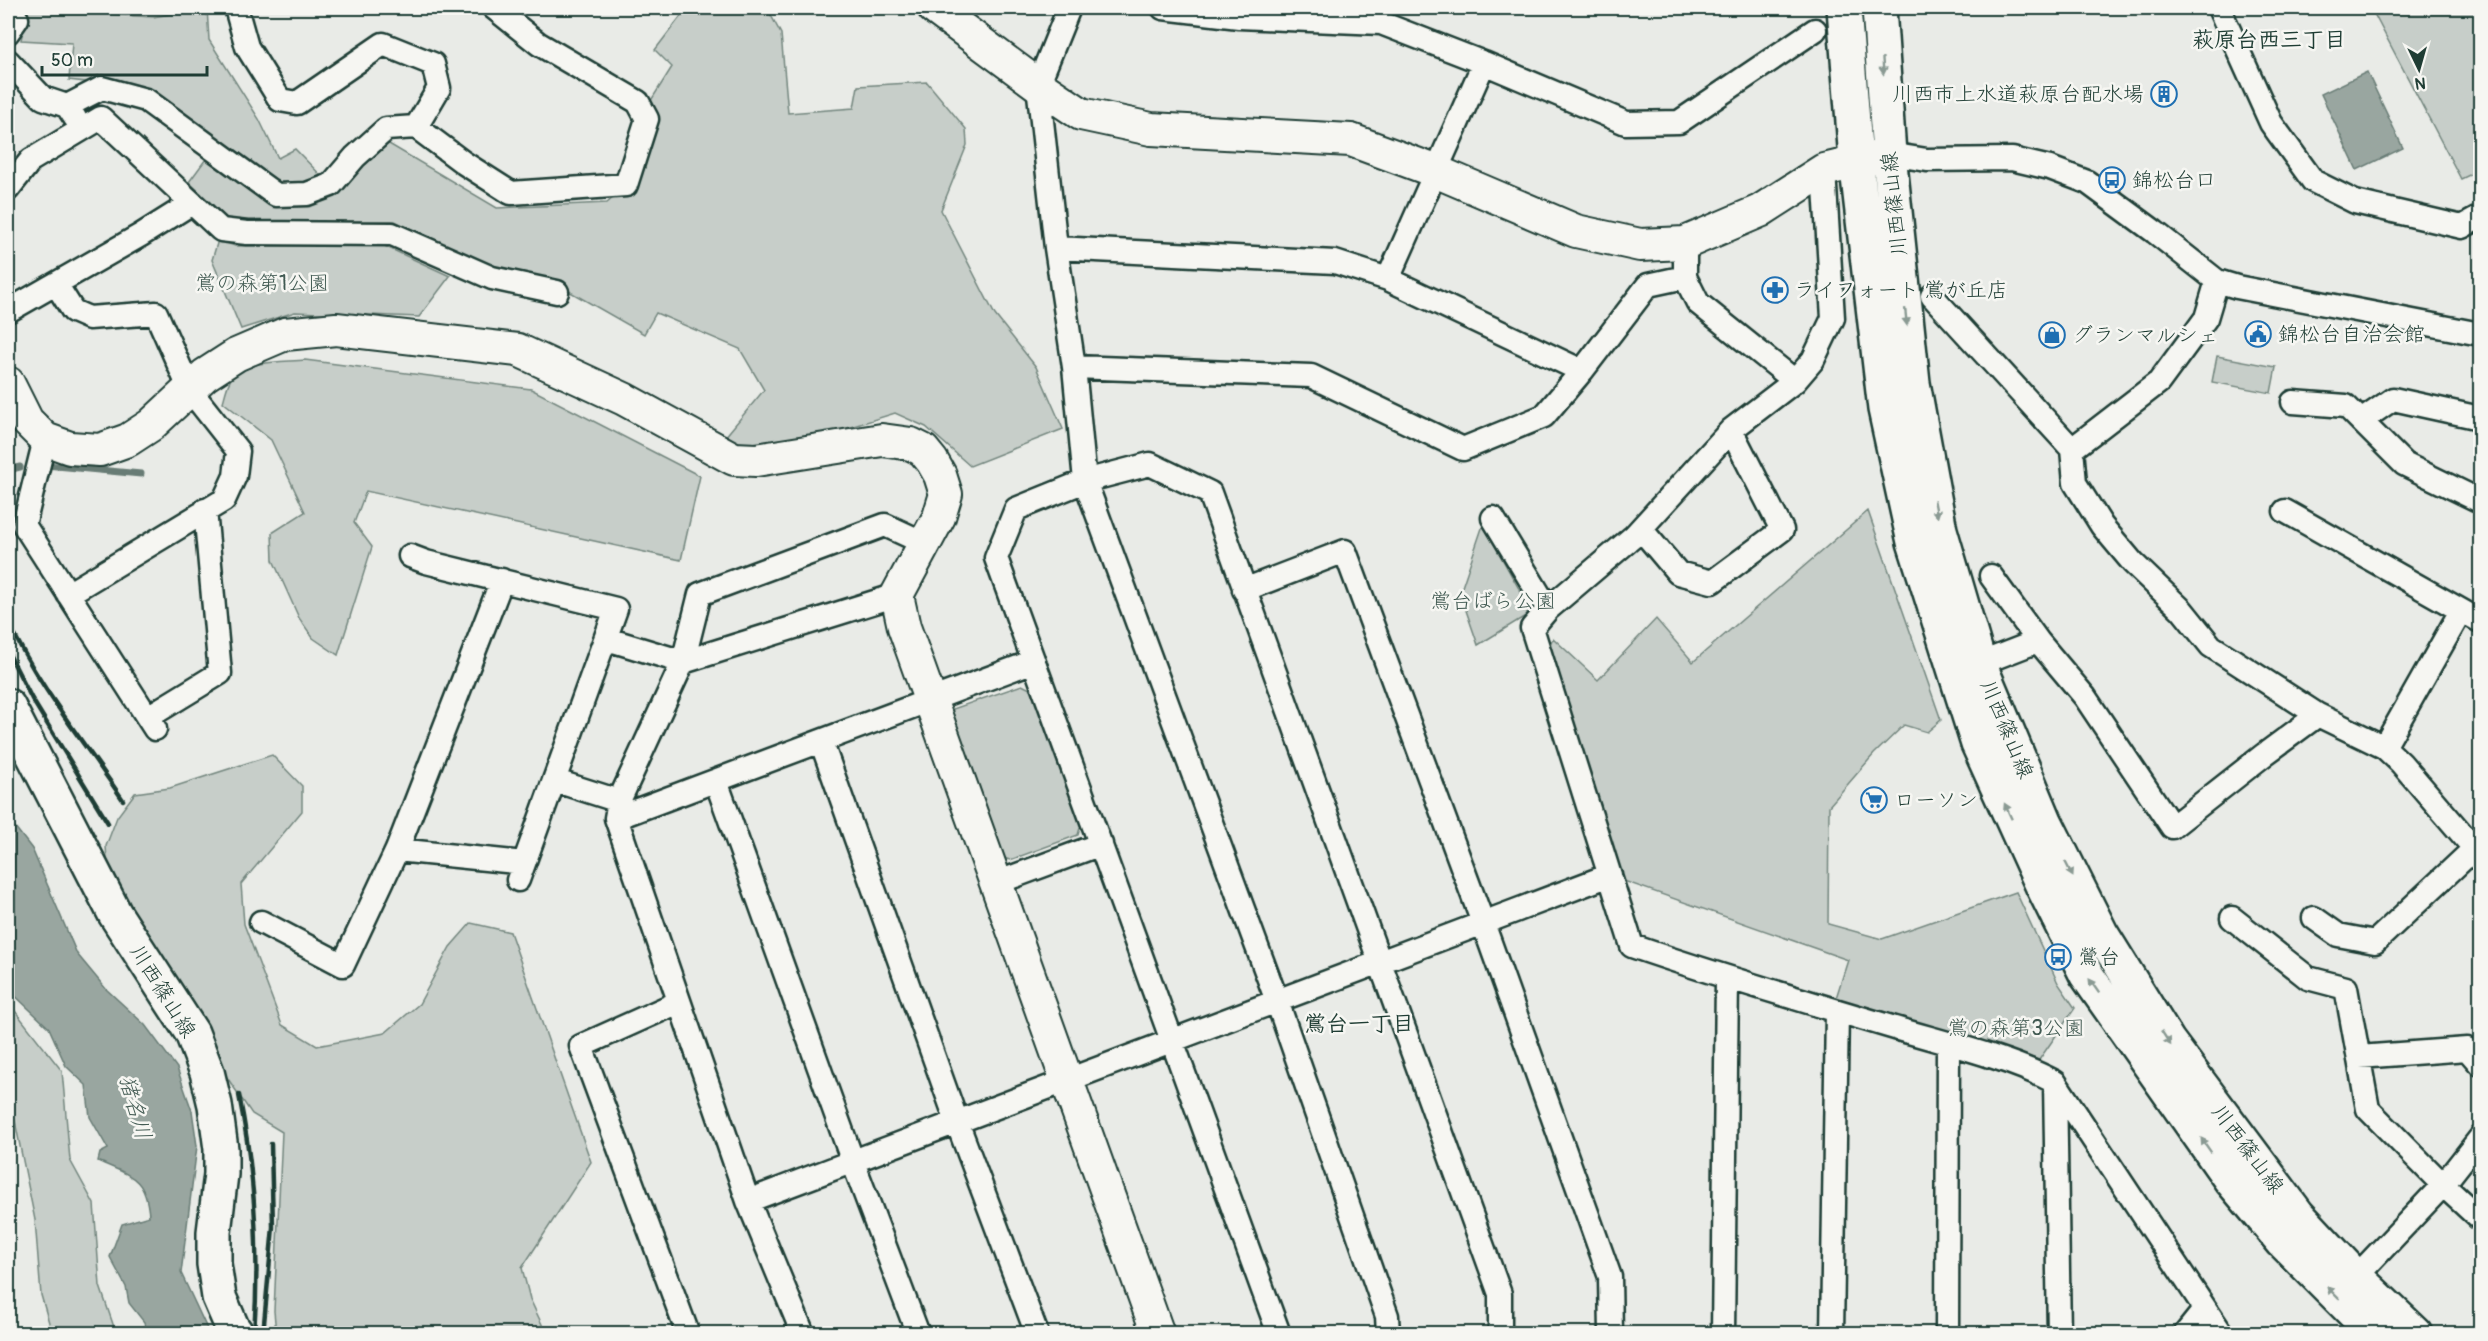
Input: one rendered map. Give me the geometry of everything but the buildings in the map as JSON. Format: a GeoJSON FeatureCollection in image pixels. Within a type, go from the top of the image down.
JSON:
{"type":"FeatureCollection","features":[{"type":"Feature","properties":{"kind":"main road","name":"川西篠山線"},"geometry":{"type":"LineString","coordinates":[[1844,8],[1856,160],[1884,409],[1914,542],[1967,668],[2101,933],[2168,1041],[2298,1215],[2356,1277],[2365,1322]]}},
{"type":"Feature","properties":{"kind":"main road","name":"川西篠山線"},"geometry":{"type":"LineString","coordinates":[[1880,8],[1889,154],[1913,383],[1967,668],[1978,744],[2042,885],[2086,974],[2230,1179],[2282,1241],[2365,1322],[2416,1334]]}},
{"type":"Feature","properties":{"kind":"main road","name":"川西篠山線"},"geometry":{"type":"LineString","coordinates":[[8,706],[29,751],[115,914],[192,1033],[207,1072],[215,1105],[221,1149],[221,1174],[214,1232],[214,1264],[219,1297],[237,1334]]}},
{"type":"Feature","properties":{"kind":"street"},"geometry":{"type":"LineString","coordinates":[[8,32],[17,19],[11,8]]}},
{"type":"Feature","properties":{"kind":"street"},"geometry":{"type":"LineString","coordinates":[[236,8],[247,47],[280,100],[297,103],[383,44],[433,64],[439,88],[416,127]]}},
{"type":"Feature","properties":{"kind":"street"},"geometry":{"type":"LineString","coordinates":[[67,106],[102,88],[146,100],[276,195],[307,194],[332,185],[356,157],[386,129],[416,127],[464,163],[511,193],[626,184],[647,119],[638,102],[539,44],[494,8]]}},
{"type":"Feature","properties":{"kind":"street"},"geometry":{"type":"LineString","coordinates":[[934,8],[1038,85],[1082,114],[1151,129],[1351,140],[1435,171],[1576,231],[1640,245],[1685,243],[1760,211],[1824,170],[1856,160],[1889,154],[1927,160],[2012,159],[2050,168],[2087,182],[2217,281],[2237,287],[2481,334]]}},
{"type":"Feature","properties":{"kind":"street"},"geometry":{"type":"LineString","coordinates":[[1069,8],[1038,85],[1056,248],[1074,368],[1084,482],[1277,1001],[1387,1316],[1388,1334]]}},
{"type":"Feature","properties":{"kind":"street"},"geometry":{"type":"LineString","coordinates":[[1163,8],[1239,17],[1381,23],[1484,63],[1626,123],[1679,122],[1815,30]]}},
{"type":"Feature","properties":{"kind":"street"},"geometry":{"type":"LineString","coordinates":[[2219,8],[2271,123],[2313,181],[2355,202],[2474,225]]}},
{"type":"Feature","properties":{"kind":"street"},"geometry":{"type":"LineString","coordinates":[[8,61],[43,98],[67,106],[83,129]]}},
{"type":"Feature","properties":{"kind":"street"},"geometry":{"type":"LineString","coordinates":[[1388,279],[1484,63]]}},
{"type":"Feature","properties":{"kind":"street"},"geometry":{"type":"LineString","coordinates":[[8,189],[31,160],[101,118],[221,230],[247,233],[392,234],[492,278],[557,292]]}},
{"type":"Feature","properties":{"kind":"street"},"geometry":{"type":"LineString","coordinates":[[1824,170],[1833,318],[1813,360],[1795,381],[1731,430],[1641,529],[1548,609],[1532,628],[1632,946],[1727,978],[1948,1044],[2039,1074],[2055,1082],[2222,1334]]}},
{"type":"Feature","properties":{"kind":"street"},"geometry":{"type":"LineString","coordinates":[[8,311],[192,203]]}},
{"type":"Feature","properties":{"kind":"street"},"geometry":{"type":"LineString","coordinates":[[1685,243],[1685,277],[1698,303],[1795,381]]}},
{"type":"Feature","properties":{"kind":"street"},"geometry":{"type":"LineString","coordinates":[[1056,248],[1335,262],[1388,279],[1582,371]]}},
{"type":"Feature","properties":{"kind":"street"},"geometry":{"type":"LineString","coordinates":[[1074,368],[1311,376],[1462,449],[1544,416],[1648,285],[1685,277]]}},
{"type":"Feature","properties":{"kind":"street"},"geometry":{"type":"LineString","coordinates":[[2072,449],[2159,382],[2205,318],[2217,281]]}},
{"type":"Feature","properties":{"kind":"street"},"geometry":{"type":"LineString","coordinates":[[56,284],[73,311],[89,318],[156,313],[190,390],[238,451],[235,476],[224,500],[68,594]]}},
{"type":"Feature","properties":{"kind":"street"},"geometry":{"type":"LineString","coordinates":[[1932,296],[2072,449],[2075,483],[2102,526],[2133,563],[2182,610],[2211,646],[2318,716],[2384,747],[2401,763],[2478,852],[2375,942],[2338,935],[2314,918]]}},
{"type":"Feature","properties":{"kind":"street"},"geometry":{"type":"LineString","coordinates":[[8,383],[27,421],[45,440],[70,448],[100,450],[128,440],[151,425],[205,375],[236,355],[285,334],[336,328],[518,350],[624,399],[734,459],[756,460],[882,440],[911,444],[923,450],[940,475],[946,494],[939,518],[897,595],[904,627],[1158,1334]]}},
{"type":"Feature","properties":{"kind":"street"},"geometry":{"type":"LineString","coordinates":[[2361,421],[2393,399],[2481,418]]}},
{"type":"Feature","properties":{"kind":"street"},"geometry":{"type":"LineString","coordinates":[[2293,402],[2346,406],[2403,464],[2481,501]]}},
{"type":"Feature","properties":{"kind":"street"},"geometry":{"type":"LineString","coordinates":[[1641,529],[1678,573],[1712,582],[1782,530],[1731,430]]}},
{"type":"Feature","properties":{"kind":"street"},"geometry":{"type":"LineString","coordinates":[[45,440],[24,525],[151,723],[220,673],[205,510]]}},
{"type":"Feature","properties":{"kind":"street"},"geometry":{"type":"LineString","coordinates":[[1279,1334],[996,558],[1016,509],[1084,482],[1150,464],[1210,493],[1500,1294],[1500,1334]]}},
{"type":"Feature","properties":{"kind":"street"},"geometry":{"type":"LineString","coordinates":[[2285,511],[2471,616],[2384,747]]}},
{"type":"Feature","properties":{"kind":"street"},"geometry":{"type":"LineString","coordinates":[[1492,518],[1548,609]]}},
{"type":"Feature","properties":{"kind":"street"},"geometry":{"type":"LineString","coordinates":[[803,1334],[748,1201],[679,1002],[618,809],[683,663],[700,594],[885,525],[924,543]]}},
{"type":"Feature","properties":{"kind":"street"},"geometry":{"type":"LineString","coordinates":[[1244,590],[1345,551],[1483,923],[1610,1277],[1611,1334]]}},
{"type":"Feature","properties":{"kind":"street"},"geometry":{"type":"LineString","coordinates":[[397,850],[521,872],[556,781],[616,609],[426,562],[410,556]]}},
{"type":"Feature","properties":{"kind":"street"},"geometry":{"type":"LineString","coordinates":[[1991,576],[2038,641],[2085,697],[2172,827],[2265,754],[2318,716]]}},
{"type":"Feature","properties":{"kind":"street"},"geometry":{"type":"LineString","coordinates":[[261,922],[343,965],[397,850],[502,580]]}},
{"type":"Feature","properties":{"kind":"street"},"geometry":{"type":"LineString","coordinates":[[607,639],[683,663],[897,595]]}},
{"type":"Feature","properties":{"kind":"street"},"geometry":{"type":"LineString","coordinates":[[1967,668],[2038,641]]}},
{"type":"Feature","properties":{"kind":"street"},"geometry":{"type":"LineString","coordinates":[[556,781],[618,809],[716,781],[1034,661]]}},
{"type":"Feature","properties":{"kind":"street"},"geometry":{"type":"LineString","coordinates":[[820,741],[1036,1334]]}},
{"type":"Feature","properties":{"kind":"street"},"geometry":{"type":"LineString","coordinates":[[716,781],[853,1162],[918,1334]]}},
{"type":"Feature","properties":{"kind":"street"},"geometry":{"type":"LineString","coordinates":[[996,883],[1101,844]]}},
{"type":"Feature","properties":{"kind":"street"},"geometry":{"type":"LineString","coordinates":[[748,1201],[1068,1082],[1610,875]]}},
{"type":"Feature","properties":{"kind":"street"},"geometry":{"type":"LineString","coordinates":[[2232,918],[2308,978],[2346,988],[2368,1109],[2443,1185],[2481,1219]]}},
{"type":"Feature","properties":{"kind":"street"},"geometry":{"type":"LineString","coordinates":[[1723,1334],[1727,978]]}},
{"type":"Feature","properties":{"kind":"street"},"geometry":{"type":"LineString","coordinates":[[679,1002],[580,1046],[688,1334]]}},
{"type":"Feature","properties":{"kind":"street"},"geometry":{"type":"LineString","coordinates":[[1832,1334],[1837,1011]]}},
{"type":"Feature","properties":{"kind":"street"},"geometry":{"type":"LineString","coordinates":[[1947,1334],[1948,1044]]}},
{"type":"Feature","properties":{"kind":"street"},"geometry":{"type":"LineString","coordinates":[[2360,1057],[2467,1049],[2481,1064]]}},
{"type":"Feature","properties":{"kind":"street"},"geometry":{"type":"LineString","coordinates":[[2055,1082],[2059,1334]]}},
{"type":"Feature","properties":{"kind":"street"},"geometry":{"type":"LineString","coordinates":[[2356,1277],[2443,1185],[2481,1138]]}},
{"type":"Feature","properties":{"kind":"street"},"geometry":{"type":"LineString","coordinates":[[2185,1334],[2205,1309]]}},
{"type":"Feature","properties":{"kind":"green space"},"geometry":{"type":"Polygon","coordinates":[[[207,8],[209,40],[259,119],[278,158],[295,149],[336,191],[384,141],[497,208],[607,203],[636,178],[650,102],[672,67],[655,50],[687,8],[767,8],[781,34],[788,113],[854,108],[858,86],[927,82],[966,129],[967,145],[941,210],[995,315],[1036,367],[1063,429],[970,466],[926,427],[895,413],[767,453],[725,437],[764,390],[740,349],[656,313],[644,334],[560,286],[489,268],[395,221],[232,223],[189,182],[217,144],[143,89],[69,80],[72,43],[21,40],[27,9],[153,17],[207,8]]]}},
{"type":"Feature","properties":{"kind":"green space"},"geometry":{"type":"Polygon","coordinates":[[[2371,8],[2480,8],[2480,170],[2461,179],[2371,8]]]}},
{"type":"Feature","properties":{"kind":"green space","name":"鴬の森第1公園"},"geometry":{"type":"Polygon","coordinates":[[[218,240],[235,246],[382,245],[450,276],[419,317],[295,312],[241,329],[212,260],[218,240]]]}},
{"type":"Feature","properties":{"kind":"green space"},"geometry":{"type":"Polygon","coordinates":[[[2217,356],[2276,367],[2271,393],[2212,382],[2217,356]]]}},
{"type":"Feature","properties":{"kind":"green space"},"geometry":{"type":"Polygon","coordinates":[[[305,360],[531,389],[700,476],[681,560],[366,491],[354,523],[372,547],[338,655],[313,638],[299,618],[273,560],[272,533],[305,512],[271,440],[223,402],[231,378],[243,368],[305,360]]]}},
{"type":"Feature","properties":{"kind":"green space","name":"鴬の森第3公園"},"geometry":{"type":"Polygon","coordinates":[[[1868,511],[1941,720],[1927,732],[1904,725],[1874,754],[1829,806],[1828,924],[1882,939],[2016,892],[2058,983],[2075,1008],[2039,1060],[1836,998],[1848,960],[1621,880],[1547,651],[1553,638],[1598,680],[1656,619],[1693,662],[1868,511]]]}},
{"type":"Feature","properties":{"kind":"green space","name":"鴬台ばら公園"},"geometry":{"type":"Polygon","coordinates":[[[1483,525],[1532,612],[1478,645],[1460,593],[1483,525]]]}},
{"type":"Feature","properties":{"kind":"green space"},"geometry":{"type":"Polygon","coordinates":[[[1022,685],[1034,691],[1082,821],[1078,835],[1010,860],[1000,857],[951,717],[953,709],[1022,685]]]}},
{"type":"Feature","properties":{"kind":"green space"},"geometry":{"type":"Polygon","coordinates":[[[272,755],[302,786],[302,811],[241,884],[244,924],[282,1025],[317,1046],[385,1033],[419,1004],[450,947],[471,923],[510,932],[591,1162],[522,1268],[530,1299],[546,1333],[276,1333],[274,1311],[282,1132],[252,1114],[226,1076],[175,980],[108,875],[106,846],[117,817],[135,793],[170,788],[272,755]]]}},
{"type":"Feature","properties":{"kind":"green space"},"geometry":{"type":"Polygon","coordinates":[[[8,1002],[62,1071],[70,1160],[94,1204],[100,1286],[116,1333],[52,1333],[41,1295],[35,1220],[15,1121],[8,1104],[8,1002]]]}},
{"type":"Feature","properties":{"kind":"water"},"geometry":{"type":"Polygon","coordinates":[[[2367,72],[2403,148],[2357,170],[2321,94],[2367,72]]]}},
{"type":"Feature","properties":{"kind":"water","name":"猪名川"},"geometry":{"type":"Polygon","coordinates":[[[8,818],[32,849],[77,954],[106,989],[145,1025],[177,1068],[192,1111],[197,1146],[181,1273],[209,1333],[144,1333],[146,1329],[144,1322],[129,1303],[126,1287],[110,1257],[122,1224],[149,1216],[147,1203],[140,1185],[134,1179],[98,1161],[100,1153],[108,1149],[90,1117],[86,1085],[66,1066],[49,1028],[8,989],[8,818]]]}},
{"type":"Feature","properties":{"kind":"waterway"},"geometry":{"type":"LineString","coordinates":[[46,465],[141,474]]}},
{"type":"Feature","properties":{"kind":"waterway"},"geometry":{"type":"LineString","coordinates":[[8,470],[20,467]]}},
{"type":"Feature","properties":{"kind":"railway"},"geometry":{"type":"LineString","coordinates":[[8,621],[47,690],[123,800]]}},
{"type":"Feature","properties":{"kind":"railway"},"geometry":{"type":"LineString","coordinates":[[8,652],[32,699],[108,823]]}},
{"type":"Feature","properties":{"kind":"railway"},"geometry":{"type":"LineString","coordinates":[[239,1095],[249,1154],[255,1214],[254,1334]]}},
{"type":"Feature","properties":{"kind":"railway"},"geometry":{"type":"LineString","coordinates":[[263,1334],[273,1227],[271,1144]]}},
{"type":"Feature","properties":{"kind":"place","name":"川西市上水道萩原台配水場"},"geometry":{"type":"Point","coordinates":[2164,94]}},
{"type":"Feature","properties":{"kind":"place","name":"錦松台口"},"geometry":{"type":"Point","coordinates":[2112,180]}},
{"type":"Feature","properties":{"kind":"place","name":"ライフォート 鴬が丘店"},"geometry":{"type":"Point","coordinates":[1775,290]}},
{"type":"Feature","properties":{"kind":"place","name":"錦松台自治会館"},"geometry":{"type":"Point","coordinates":[2258,334]}},
{"type":"Feature","properties":{"kind":"place","name":"グランマルシェ"},"geometry":{"type":"Point","coordinates":[2052,335]}},
{"type":"Feature","properties":{"kind":"place","name":"ローソン"},"geometry":{"type":"Point","coordinates":[1874,800]}},
{"type":"Feature","properties":{"kind":"place","name":"鶯台"},"geometry":{"type":"Point","coordinates":[2058,957]}},
{"type":"Feature","properties":{"kind":"district","name":"萩原台西三丁目"},"geometry":{"type":"Point","coordinates":[2269,39]}},
{"type":"Feature","properties":{"kind":"district","name":"鴬台一丁目"},"geometry":{"type":"Point","coordinates":[1359,1023]}}]}
